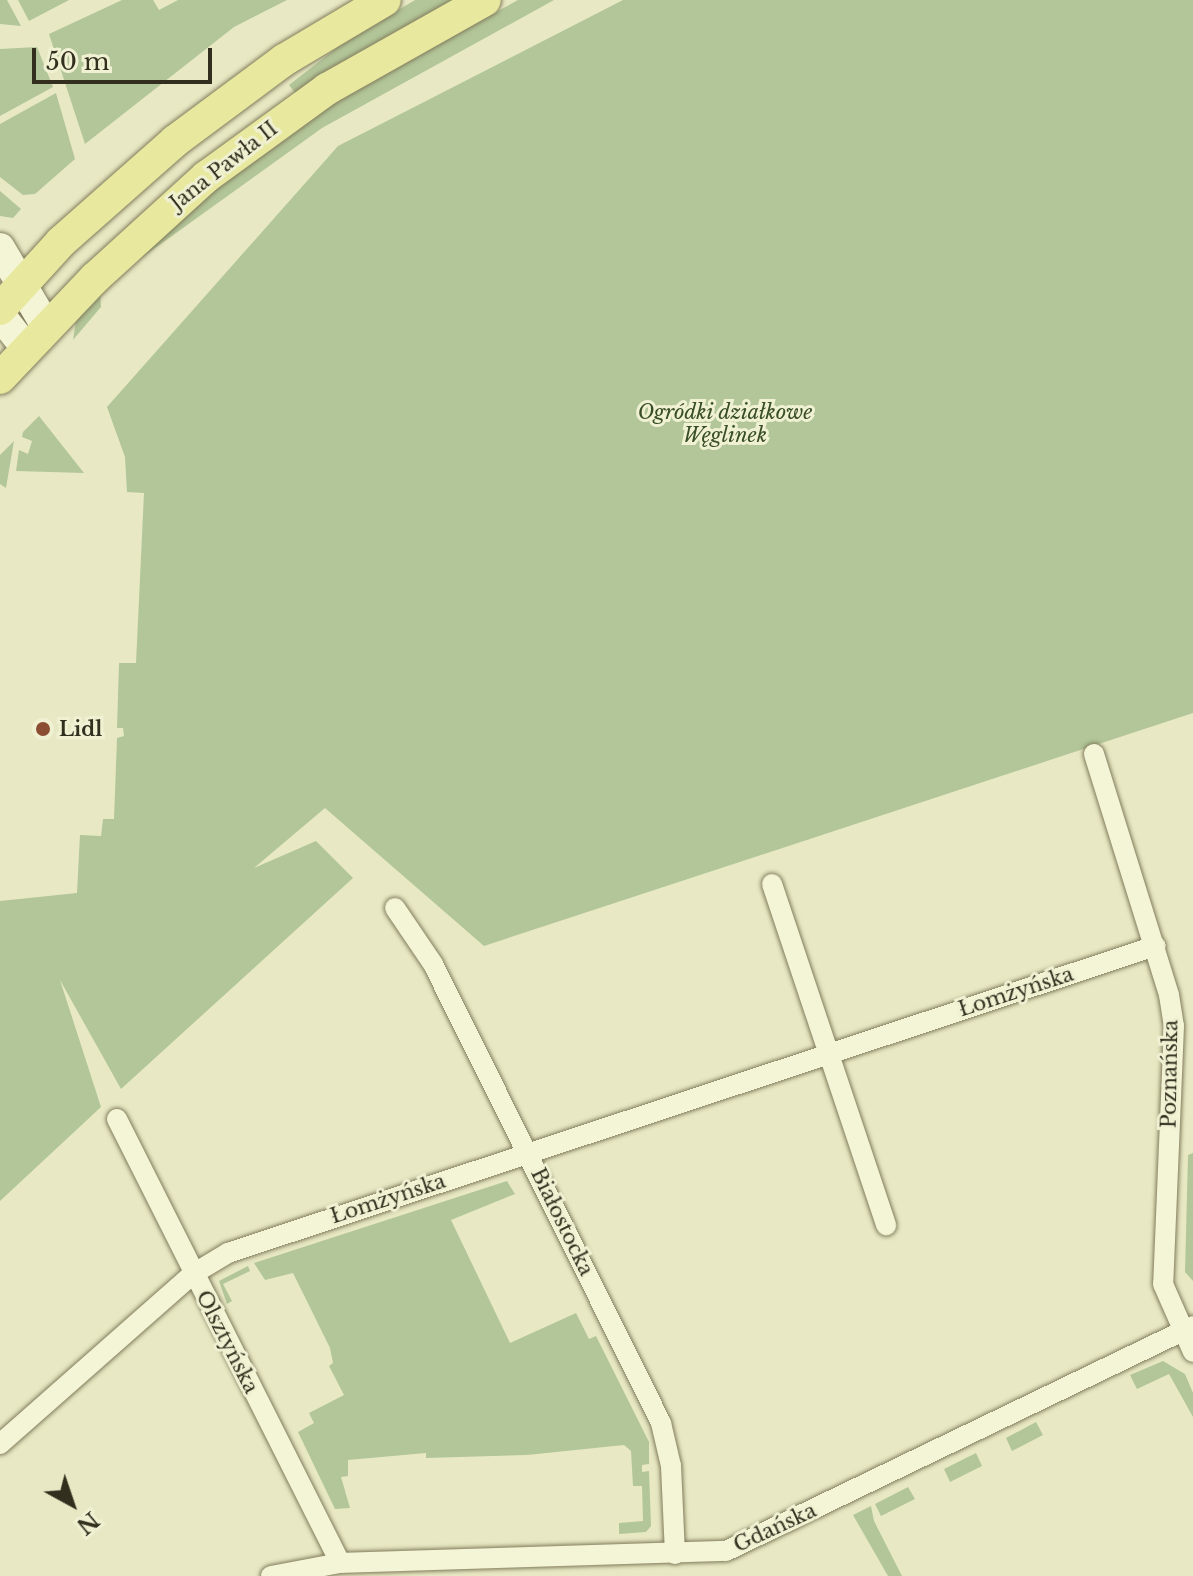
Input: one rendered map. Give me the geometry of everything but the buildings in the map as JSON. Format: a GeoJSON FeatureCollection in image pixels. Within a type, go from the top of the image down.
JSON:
{"type":"FeatureCollection","features":[{"type":"Feature","properties":{"kind":"main road"},"geometry":{"type":"LineString","coordinates":[[7,303],[61,242],[231,97],[385,0]]}},
{"type":"Feature","properties":{"kind":"main road","name":"Jana Pawła II"},"geometry":{"type":"LineString","coordinates":[[0,378],[36,337],[154,221],[261,135],[327,89],[485,0]]}},
{"type":"Feature","properties":{"kind":"street"},"geometry":{"type":"LineString","coordinates":[[36,337],[7,303],[0,247],[28,250],[61,242]]}},
{"type":"Feature","properties":{"kind":"street","name":"Poznańska"},"geometry":{"type":"LineString","coordinates":[[1094,754],[1155,946],[1174,1026],[1163,1284],[1188,1328],[1193,1352]]}},
{"type":"Feature","properties":{"kind":"street"},"geometry":{"type":"LineString","coordinates":[[772,884],[832,1053],[886,1225]]}},
{"type":"Feature","properties":{"kind":"street","name":"Białostocka"},"geometry":{"type":"LineString","coordinates":[[395,908],[433,964],[661,1423],[671,1466],[675,1554]]}},
{"type":"Feature","properties":{"kind":"street","name":"Łomżyńska"},"geometry":{"type":"LineString","coordinates":[[0,1444],[193,1274],[228,1253],[1155,946]]}},
{"type":"Feature","properties":{"kind":"street","name":"Olsztyńska"},"geometry":{"type":"LineString","coordinates":[[117,1119],[340,1563]]}},
{"type":"Feature","properties":{"kind":"street","name":"Gdańska"},"geometry":{"type":"LineString","coordinates":[[271,1576],[340,1563],[726,1551],[1188,1328]]}},
{"type":"Feature","properties":{"kind":"green space"},"geometry":{"type":"Polygon","coordinates":[[[0,0],[7,0],[21,26],[0,24],[0,0]]]}},
{"type":"Feature","properties":{"kind":"green space"},"geometry":{"type":"Polygon","coordinates":[[[18,0],[69,0],[29,21],[18,0]]]}},
{"type":"Feature","properties":{"kind":"green space"},"geometry":{"type":"Polygon","coordinates":[[[122,0],[153,0],[159,10],[178,0],[287,0],[234,27],[85,144],[49,34],[122,0]]]}},
{"type":"Feature","properties":{"kind":"green space"},"geometry":{"type":"Polygon","coordinates":[[[415,0],[458,0],[296,94],[289,85],[344,42],[415,0]]]}},
{"type":"Feature","properties":{"kind":"green space"},"geometry":{"type":"Polygon","coordinates":[[[518,0],[554,0],[322,128],[126,269],[219,185],[350,92],[518,0]]]}},
{"type":"Feature","properties":{"kind":"green space","name":"Ogródki działkowe Węglinek"},"geometry":{"type":"Polygon","coordinates":[[[623,0],[1193,0],[1193,713],[484,946],[325,808],[254,868],[316,841],[353,878],[121,1089],[60,980],[101,1107],[0,1201],[0,901],[77,893],[80,835],[101,836],[103,819],[114,819],[117,738],[124,736],[123,728],[117,728],[119,663],[136,663],[144,493],[127,492],[125,457],[107,407],[338,146],[623,0]]]}},
{"type":"Feature","properties":{"kind":"green space"},"geometry":{"type":"Polygon","coordinates":[[[37,47],[53,87],[0,116],[0,49],[37,47]]]}},
{"type":"Feature","properties":{"kind":"green space"},"geometry":{"type":"Polygon","coordinates":[[[56,93],[75,159],[35,194],[23,195],[0,177],[0,124],[56,93]]]}},
{"type":"Feature","properties":{"kind":"green space"},"geometry":{"type":"Polygon","coordinates":[[[0,191],[21,209],[13,218],[0,216],[0,191]]]}},
{"type":"Feature","properties":{"kind":"green space"},"geometry":{"type":"Polygon","coordinates":[[[100,291],[101,307],[73,340],[76,321],[100,291]]]}},
{"type":"Feature","properties":{"kind":"green space"},"geometry":{"type":"Polygon","coordinates":[[[39,416],[84,473],[16,471],[19,450],[28,454],[32,441],[22,437],[23,432],[39,416]]]}},
{"type":"Feature","properties":{"kind":"green space"},"geometry":{"type":"Polygon","coordinates":[[[14,441],[6,488],[0,484],[0,455],[14,441]]]}},
{"type":"Feature","properties":{"kind":"green space"},"geometry":{"type":"Polygon","coordinates":[[[1193,1153],[1193,1281],[1185,1272],[1188,1155],[1193,1153]]]}},
{"type":"Feature","properties":{"kind":"green space"},"geometry":{"type":"Polygon","coordinates":[[[507,1181],[515,1194],[451,1220],[510,1343],[576,1313],[589,1339],[596,1336],[649,1442],[649,1464],[642,1465],[642,1472],[649,1471],[651,1526],[646,1532],[619,1534],[619,1523],[643,1521],[642,1486],[633,1486],[631,1451],[624,1445],[527,1455],[426,1458],[426,1453],[348,1460],[348,1476],[341,1477],[350,1508],[335,1509],[298,1432],[314,1423],[309,1413],[344,1395],[329,1366],[333,1363],[330,1348],[293,1273],[265,1280],[254,1263],[507,1181]]]}},
{"type":"Feature","properties":{"kind":"green space"},"geometry":{"type":"Polygon","coordinates":[[[248,1266],[250,1271],[223,1284],[232,1301],[227,1304],[219,1281],[248,1266]]]}},
{"type":"Feature","properties":{"kind":"green space"},"geometry":{"type":"Polygon","coordinates":[[[1163,1361],[1185,1374],[1193,1393],[1193,1417],[1169,1374],[1137,1389],[1130,1375],[1163,1361]]]}},
{"type":"Feature","properties":{"kind":"green space"},"geometry":{"type":"Polygon","coordinates":[[[1036,1422],[1043,1435],[1012,1451],[1006,1438],[1036,1422]]]}},
{"type":"Feature","properties":{"kind":"green space"},"geometry":{"type":"Polygon","coordinates":[[[976,1453],[982,1466],[950,1482],[944,1469],[976,1453]]]}},
{"type":"Feature","properties":{"kind":"green space"},"geometry":{"type":"Polygon","coordinates":[[[908,1487],[915,1499],[881,1516],[875,1504],[908,1487]]]}},
{"type":"Feature","properties":{"kind":"green space"},"geometry":{"type":"Polygon","coordinates":[[[871,1506],[874,1521],[902,1576],[888,1576],[853,1515],[871,1506]]]}},
{"type":"Feature","properties":{"kind":"place","name":"Lidl"},"geometry":{"type":"Point","coordinates":[43,729]}}]}
